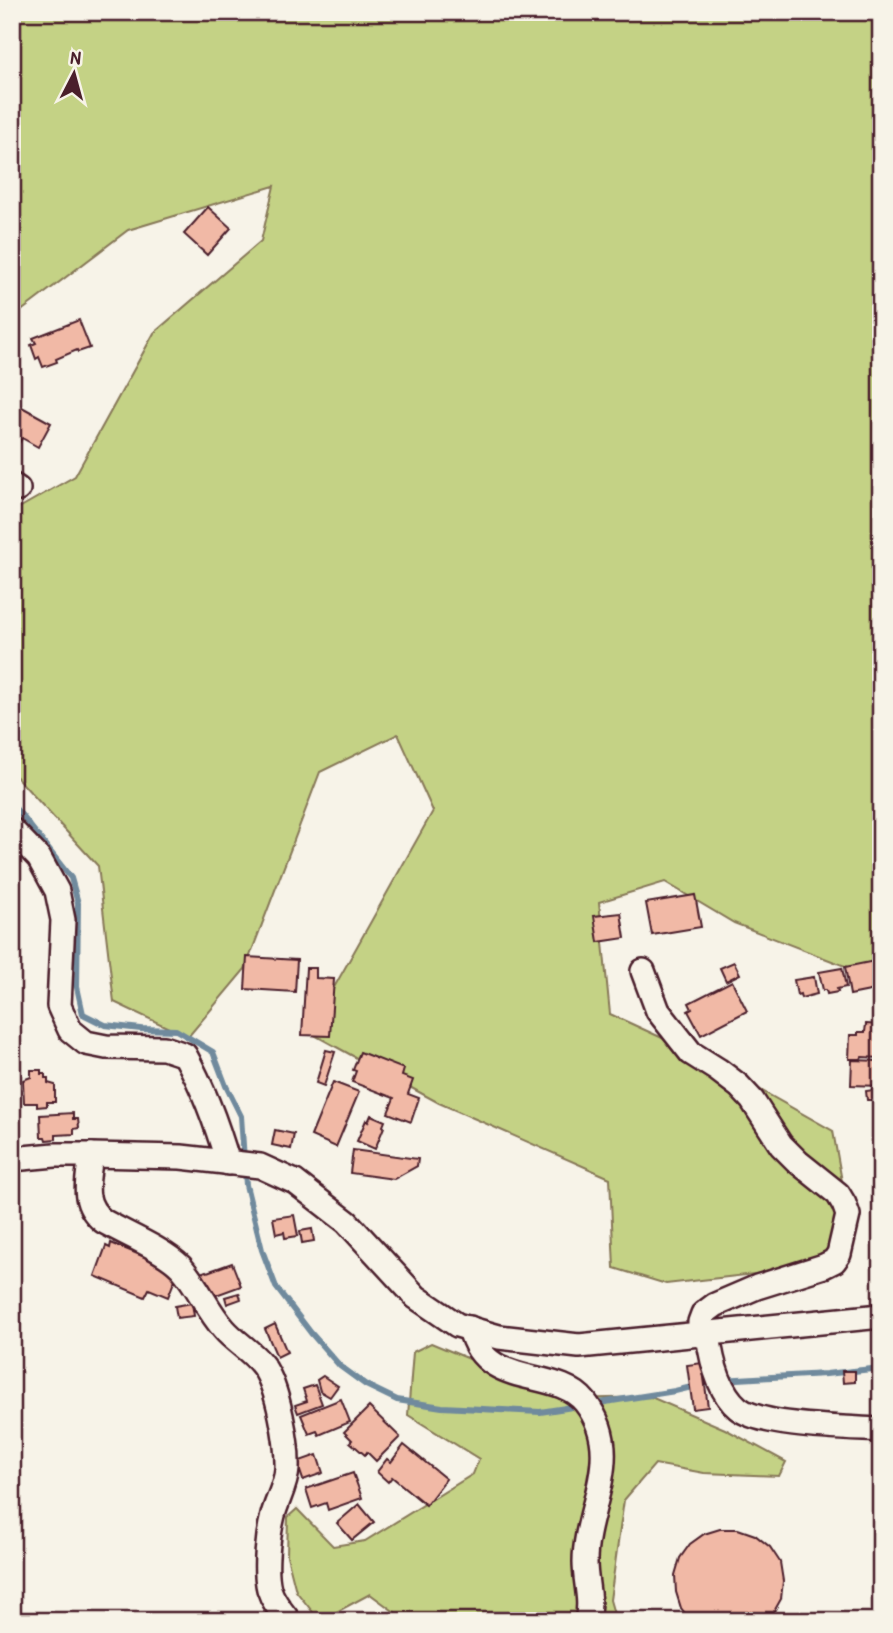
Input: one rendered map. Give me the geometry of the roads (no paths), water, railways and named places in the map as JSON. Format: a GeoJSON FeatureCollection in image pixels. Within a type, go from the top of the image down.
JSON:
{"type":"FeatureCollection","features":[{"type":"Feature","properties":{"kind":"street"},"geometry":{"type":"LineString","coordinates":[[12,831],[39,858],[57,891],[63,920],[59,1006],[70,1030],[86,1043],[106,1047],[164,1048],[185,1055],[203,1090],[220,1134],[243,1164]]}},
{"type":"Feature","properties":{"kind":"street"},"geometry":{"type":"LineString","coordinates":[[643,971],[658,1011],[671,1030],[691,1053],[718,1070],[752,1100],[782,1145],[798,1162],[838,1194],[848,1215],[839,1254],[834,1261],[757,1287],[703,1314],[700,1322],[726,1395],[739,1409],[763,1419],[800,1425],[881,1430]]}},
{"type":"Feature","properties":{"kind":"street"},"geometry":{"type":"LineString","coordinates":[[12,1159],[55,1155],[181,1157],[243,1164],[295,1182],[347,1222],[416,1297],[457,1325],[499,1337],[579,1346],[881,1316]]}},
{"type":"Feature","properties":{"kind":"street"},"geometry":{"type":"LineString","coordinates":[[91,1155],[86,1189],[90,1207],[96,1215],[164,1254],[181,1267],[225,1331],[262,1366],[273,1386],[282,1423],[287,1474],[273,1516],[268,1547],[269,1589],[277,1606],[289,1621]]}},
{"type":"Feature","properties":{"kind":"street"},"geometry":{"type":"LineString","coordinates":[[470,1328],[472,1339],[488,1359],[505,1370],[569,1389],[583,1400],[595,1417],[604,1456],[587,1540],[585,1563],[590,1596],[587,1621]]}},
{"type":"Feature","properties":{"kind":"waterway"},"geometry":{"type":"LineString","coordinates":[[12,805],[71,878],[78,903],[77,987],[83,1014],[105,1025],[176,1030],[213,1052],[241,1116],[244,1160]]}},
{"type":"Feature","properties":{"kind":"waterway"},"geometry":{"type":"LineString","coordinates":[[245,1171],[262,1250],[276,1287],[340,1366],[366,1385],[397,1400],[442,1407],[540,1412],[579,1406]]}},
{"type":"Feature","properties":{"kind":"waterway"},"geometry":{"type":"LineString","coordinates":[[593,1404],[675,1391],[721,1380],[881,1368]]}}]}
